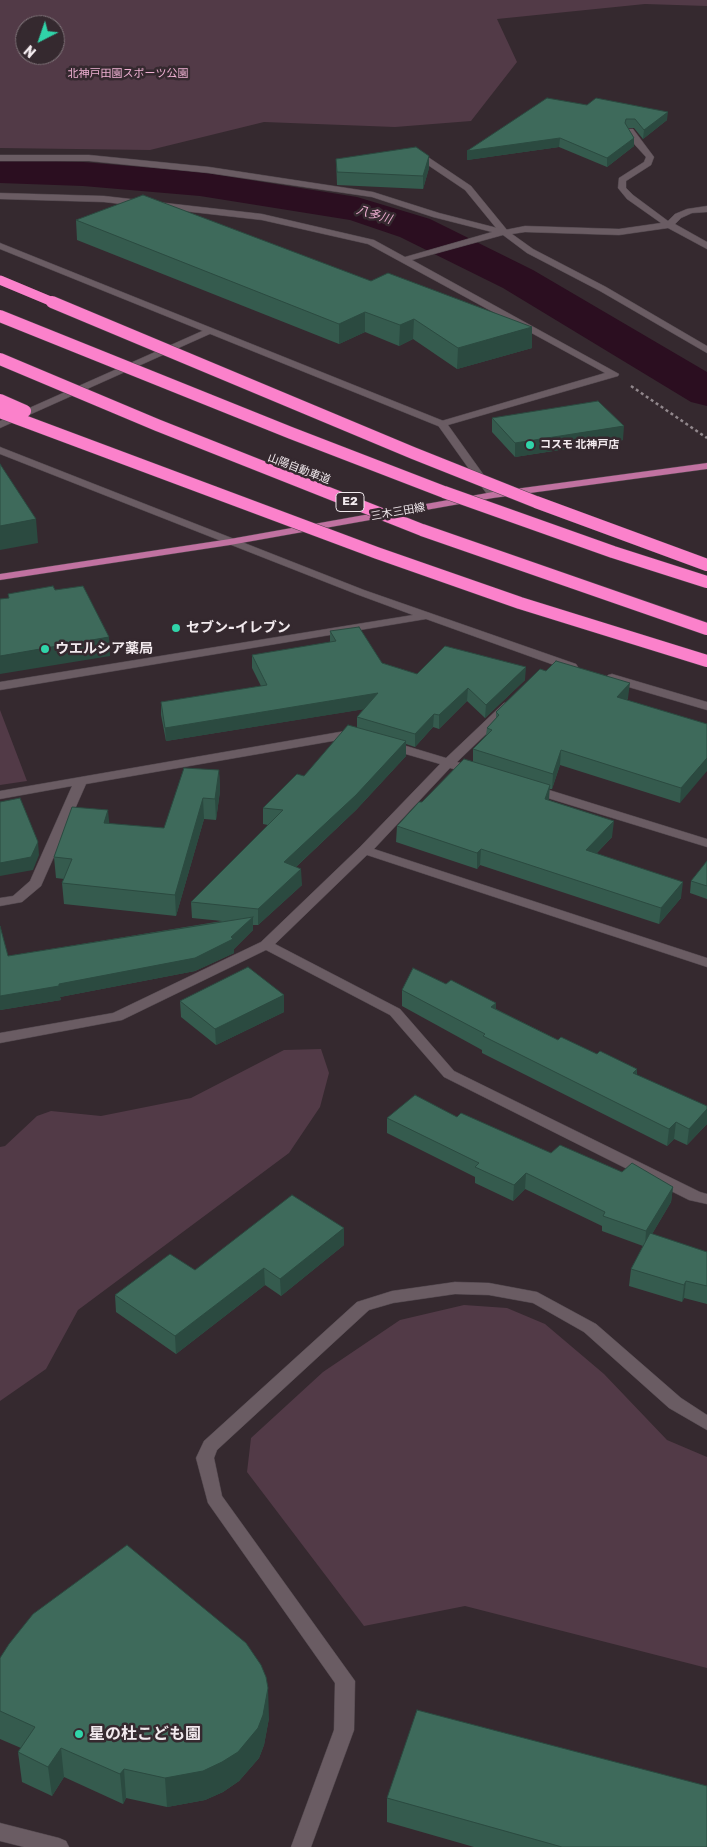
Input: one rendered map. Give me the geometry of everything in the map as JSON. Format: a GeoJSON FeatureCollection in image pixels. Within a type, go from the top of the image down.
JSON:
{"type":"FeatureCollection","features":[{"type":"Feature","properties":{"kind":"highway"},"geometry":{"type":"LineString","coordinates":[[0,280],[413,453],[553,508],[707,565]]}},
{"type":"Feature","properties":{"kind":"highway"},"geometry":{"type":"LineString","coordinates":[[0,316],[291,433],[435,488],[613,552],[707,582]]}},
{"type":"Feature","properties":{"kind":"highway","name":"山陽自動車道"},"geometry":{"type":"LineString","coordinates":[[0,358],[156,425],[422,530],[707,629]]}},
{"type":"Feature","properties":{"kind":"highway"},"geometry":{"type":"LineString","coordinates":[[0,400],[234,499]]}},
{"type":"Feature","properties":{"kind":"highway"},"geometry":{"type":"LineString","coordinates":[[0,412],[377,553],[520,603],[707,661]]}},
{"type":"Feature","properties":{"kind":"main road","name":"三木三田線"},"geometry":{"type":"LineString","coordinates":[[0,577],[230,542],[493,495],[707,466]]}},
{"type":"Feature","properties":{"kind":"street"},"geometry":{"type":"LineString","coordinates":[[630,131],[650,157],[648,163],[622,180],[622,188],[630,197],[669,225],[707,246]]}},
{"type":"Feature","properties":{"kind":"street"},"geometry":{"type":"LineString","coordinates":[[419,155],[468,188],[504,232],[530,251],[603,289],[707,350]]}},
{"type":"Feature","properties":{"kind":"street"},"geometry":{"type":"LineString","coordinates":[[0,158],[89,158],[209,170],[373,196],[436,215],[504,232]]}},
{"type":"Feature","properties":{"kind":"street"},"geometry":{"type":"LineString","coordinates":[[0,196],[104,199],[262,217],[370,242],[614,374]]}},
{"type":"Feature","properties":{"kind":"street"},"geometry":{"type":"LineString","coordinates":[[403,260],[504,232],[525,229],[619,232],[669,225],[678,216],[690,211],[707,209]]}},
{"type":"Feature","properties":{"kind":"street"},"geometry":{"type":"LineString","coordinates":[[0,246],[442,424],[493,495]]}},
{"type":"Feature","properties":{"kind":"street"},"geometry":{"type":"LineString","coordinates":[[0,425],[209,330]]}},
{"type":"Feature","properties":{"kind":"street"},"geometry":{"type":"LineString","coordinates":[[442,424],[614,374]]}},
{"type":"Feature","properties":{"kind":"street"},"geometry":{"type":"LineString","coordinates":[[0,450],[230,542],[551,665],[583,670]]}},
{"type":"Feature","properties":{"kind":"street"},"geometry":{"type":"LineString","coordinates":[[0,686],[426,616]]}},
{"type":"Feature","properties":{"kind":"street"},"geometry":{"type":"LineString","coordinates":[[602,676],[707,706]]}},
{"type":"Feature","properties":{"kind":"street"},"geometry":{"type":"LineString","coordinates":[[0,1038],[117,1017],[266,945],[365,850],[448,763],[518,696]]}},
{"type":"Feature","properties":{"kind":"street"},"geometry":{"type":"LineString","coordinates":[[0,795],[351,734],[485,774]]}},
{"type":"Feature","properties":{"kind":"street"},"geometry":{"type":"LineString","coordinates":[[0,902],[17,899],[36,883],[81,780]]}},
{"type":"Feature","properties":{"kind":"street"},"geometry":{"type":"LineString","coordinates":[[522,786],[707,843]]}},
{"type":"Feature","properties":{"kind":"street"},"geometry":{"type":"LineString","coordinates":[[365,850],[707,963]]}},
{"type":"Feature","properties":{"kind":"street"},"geometry":{"type":"LineString","coordinates":[[266,945],[395,1012],[449,1074],[695,1196],[707,1199]]}},
{"type":"Feature","properties":{"kind":"street"},"geometry":{"type":"LineString","coordinates":[[301,1847],[344,1730],[345,1681],[214,1498],[205,1458],[210,1446],[363,1306],[392,1297],[455,1288],[489,1289],[537,1298],[590,1328],[674,1403],[707,1423]]}},
{"type":"Feature","properties":{"kind":"street"},"geometry":{"type":"LineString","coordinates":[[0,1832],[59,1847]]}},
{"type":"Feature","properties":{"kind":"path"},"geometry":{"type":"LineString","coordinates":[[614,374],[707,438]]}},
{"type":"Feature","properties":{"kind":"green space","name":"北神戸田園スポーツ公園"},"geometry":{"type":"Polygon","coordinates":[[[0,0],[707,0],[707,6],[645,4],[497,19],[517,62],[471,121],[395,127],[264,122],[150,150],[0,148],[0,0]]]}},
{"type":"Feature","properties":{"kind":"green space"},"geometry":{"type":"Polygon","coordinates":[[[0,710],[27,781],[0,785],[0,710]]]}},
{"type":"Feature","properties":{"kind":"green space"},"geometry":{"type":"Polygon","coordinates":[[[321,1049],[329,1073],[320,1107],[289,1153],[78,1310],[46,1369],[0,1401],[0,1147],[5,1146],[37,1116],[51,1111],[101,1116],[191,1098],[284,1050],[321,1049]]]}},
{"type":"Feature","properties":{"kind":"green space"},"geometry":{"type":"Polygon","coordinates":[[[464,1305],[507,1308],[545,1324],[604,1374],[667,1440],[707,1457],[707,1668],[465,1606],[364,1626],[247,1472],[251,1438],[323,1372],[400,1320],[464,1305]]]}},
{"type":"Feature","properties":{"kind":"building"},"geometry":{"type":"Polygon","coordinates":[[[547,98],[587,105],[596,98],[668,112],[644,130],[635,119],[626,119],[625,123],[634,138],[607,158],[560,138],[467,151],[547,98]]]}},
{"type":"Feature","properties":{"kind":"building"},"geometry":{"type":"Polygon","coordinates":[[[416,147],[429,156],[423,176],[337,172],[336,159],[416,147]]]}},
{"type":"Feature","properties":{"kind":"building"},"geometry":{"type":"Polygon","coordinates":[[[143,195],[371,281],[388,273],[532,327],[458,348],[414,319],[400,325],[365,312],[339,324],[76,220],[143,195]]]}},
{"type":"Feature","properties":{"kind":"building"},"geometry":{"type":"Polygon","coordinates":[[[598,401],[624,426],[515,443],[492,418],[598,401]]]}},
{"type":"Feature","properties":{"kind":"building"},"geometry":{"type":"Polygon","coordinates":[[[0,464],[36,519],[0,526],[0,464]]]}},
{"type":"Feature","properties":{"kind":"building"},"geometry":{"type":"Polygon","coordinates":[[[53,586],[55,590],[83,586],[109,637],[0,656],[0,599],[9,598],[8,594],[53,586]]]}},
{"type":"Feature","properties":{"kind":"building"},"geometry":{"type":"Polygon","coordinates":[[[359,627],[382,663],[417,674],[445,646],[526,667],[486,705],[468,688],[439,715],[434,714],[415,734],[357,717],[378,693],[165,728],[161,702],[267,685],[252,655],[336,641],[330,631],[359,627]]]}},
{"type":"Feature","properties":{"kind":"building"},"geometry":{"type":"Polygon","coordinates":[[[556,661],[630,683],[617,697],[707,724],[707,758],[681,788],[561,750],[553,774],[473,749],[492,730],[487,728],[499,715],[496,712],[540,669],[546,671],[556,661]]]}},
{"type":"Feature","properties":{"kind":"building"},"geometry":{"type":"Polygon","coordinates":[[[348,725],[406,741],[356,795],[284,862],[301,869],[258,909],[191,902],[283,810],[263,808],[297,774],[304,776],[348,725]]]}},
{"type":"Feature","properties":{"kind":"building"},"geometry":{"type":"Polygon","coordinates":[[[464,759],[550,785],[545,799],[614,821],[586,850],[683,882],[661,908],[481,849],[477,853],[397,826],[464,759]]]}},
{"type":"Feature","properties":{"kind":"building"},"geometry":{"type":"Polygon","coordinates":[[[184,768],[219,770],[215,799],[203,798],[175,895],[62,883],[72,859],[54,857],[72,807],[108,810],[104,823],[164,828],[184,768]]]}},
{"type":"Feature","properties":{"kind":"building"},"geometry":{"type":"Polygon","coordinates":[[[20,798],[38,842],[31,857],[0,863],[0,802],[20,798]]]}},
{"type":"Feature","properties":{"kind":"building"},"geometry":{"type":"Polygon","coordinates":[[[707,861],[707,886],[691,881],[707,861]]]}},
{"type":"Feature","properties":{"kind":"building"},"geometry":{"type":"Polygon","coordinates":[[[253,917],[231,937],[233,939],[195,958],[0,996],[0,926],[8,956],[253,917]]]}},
{"type":"Feature","properties":{"kind":"building"},"geometry":{"type":"Polygon","coordinates":[[[248,967],[284,995],[215,1029],[180,1001],[248,967]]]}},
{"type":"Feature","properties":{"kind":"building"},"geometry":{"type":"Polygon","coordinates":[[[413,968],[446,984],[451,980],[496,1003],[491,1007],[558,1040],[561,1037],[597,1054],[600,1051],[637,1069],[633,1073],[707,1106],[707,1109],[689,1129],[676,1122],[669,1129],[483,1036],[485,1034],[402,990],[413,968]]]}},
{"type":"Feature","properties":{"kind":"building"},"geometry":{"type":"Polygon","coordinates":[[[415,1095],[457,1117],[461,1113],[551,1153],[560,1145],[622,1172],[632,1163],[673,1187],[646,1231],[603,1216],[605,1212],[526,1173],[514,1185],[475,1167],[479,1163],[387,1118],[415,1095]]]}},
{"type":"Feature","properties":{"kind":"building"},"geometry":{"type":"Polygon","coordinates":[[[292,1195],[344,1228],[280,1279],[264,1268],[175,1336],[115,1295],[170,1254],[195,1270],[292,1195]]]}},
{"type":"Feature","properties":{"kind":"building"},"geometry":{"type":"Polygon","coordinates":[[[650,1233],[707,1252],[707,1286],[686,1281],[684,1285],[631,1269],[650,1233]]]}},
{"type":"Feature","properties":{"kind":"building"},"geometry":{"type":"Polygon","coordinates":[[[127,1545],[246,1643],[261,1665],[266,1677],[268,1688],[263,1715],[258,1728],[238,1752],[203,1771],[165,1778],[124,1769],[120,1774],[61,1748],[48,1767],[18,1752],[35,1727],[0,1711],[0,1658],[9,1644],[33,1614],[127,1545]]]}},
{"type":"Feature","properties":{"kind":"building"},"geometry":{"type":"Polygon","coordinates":[[[417,1710],[707,1786],[707,1847],[562,1847],[387,1798],[417,1710]]]}},
{"type":"Feature","properties":{"kind":"waterway","name":"八多川"},"geometry":{"type":"LineString","coordinates":[[0,171],[83,174],[200,184],[357,209],[415,228],[484,261],[518,279],[707,392]]}},
{"type":"Feature","properties":{"kind":"place","name":"コスモ 北神戸店"},"geometry":{"type":"Point","coordinates":[530,445]}},
{"type":"Feature","properties":{"kind":"place","name":"セブン-イレブン"},"geometry":{"type":"Point","coordinates":[176,628]}},
{"type":"Feature","properties":{"kind":"place","name":"ウエルシア薬局"},"geometry":{"type":"Point","coordinates":[45,649]}},
{"type":"Feature","properties":{"kind":"place","name":"星の杜こども園"},"geometry":{"type":"Point","coordinates":[79,1734]}}]}
